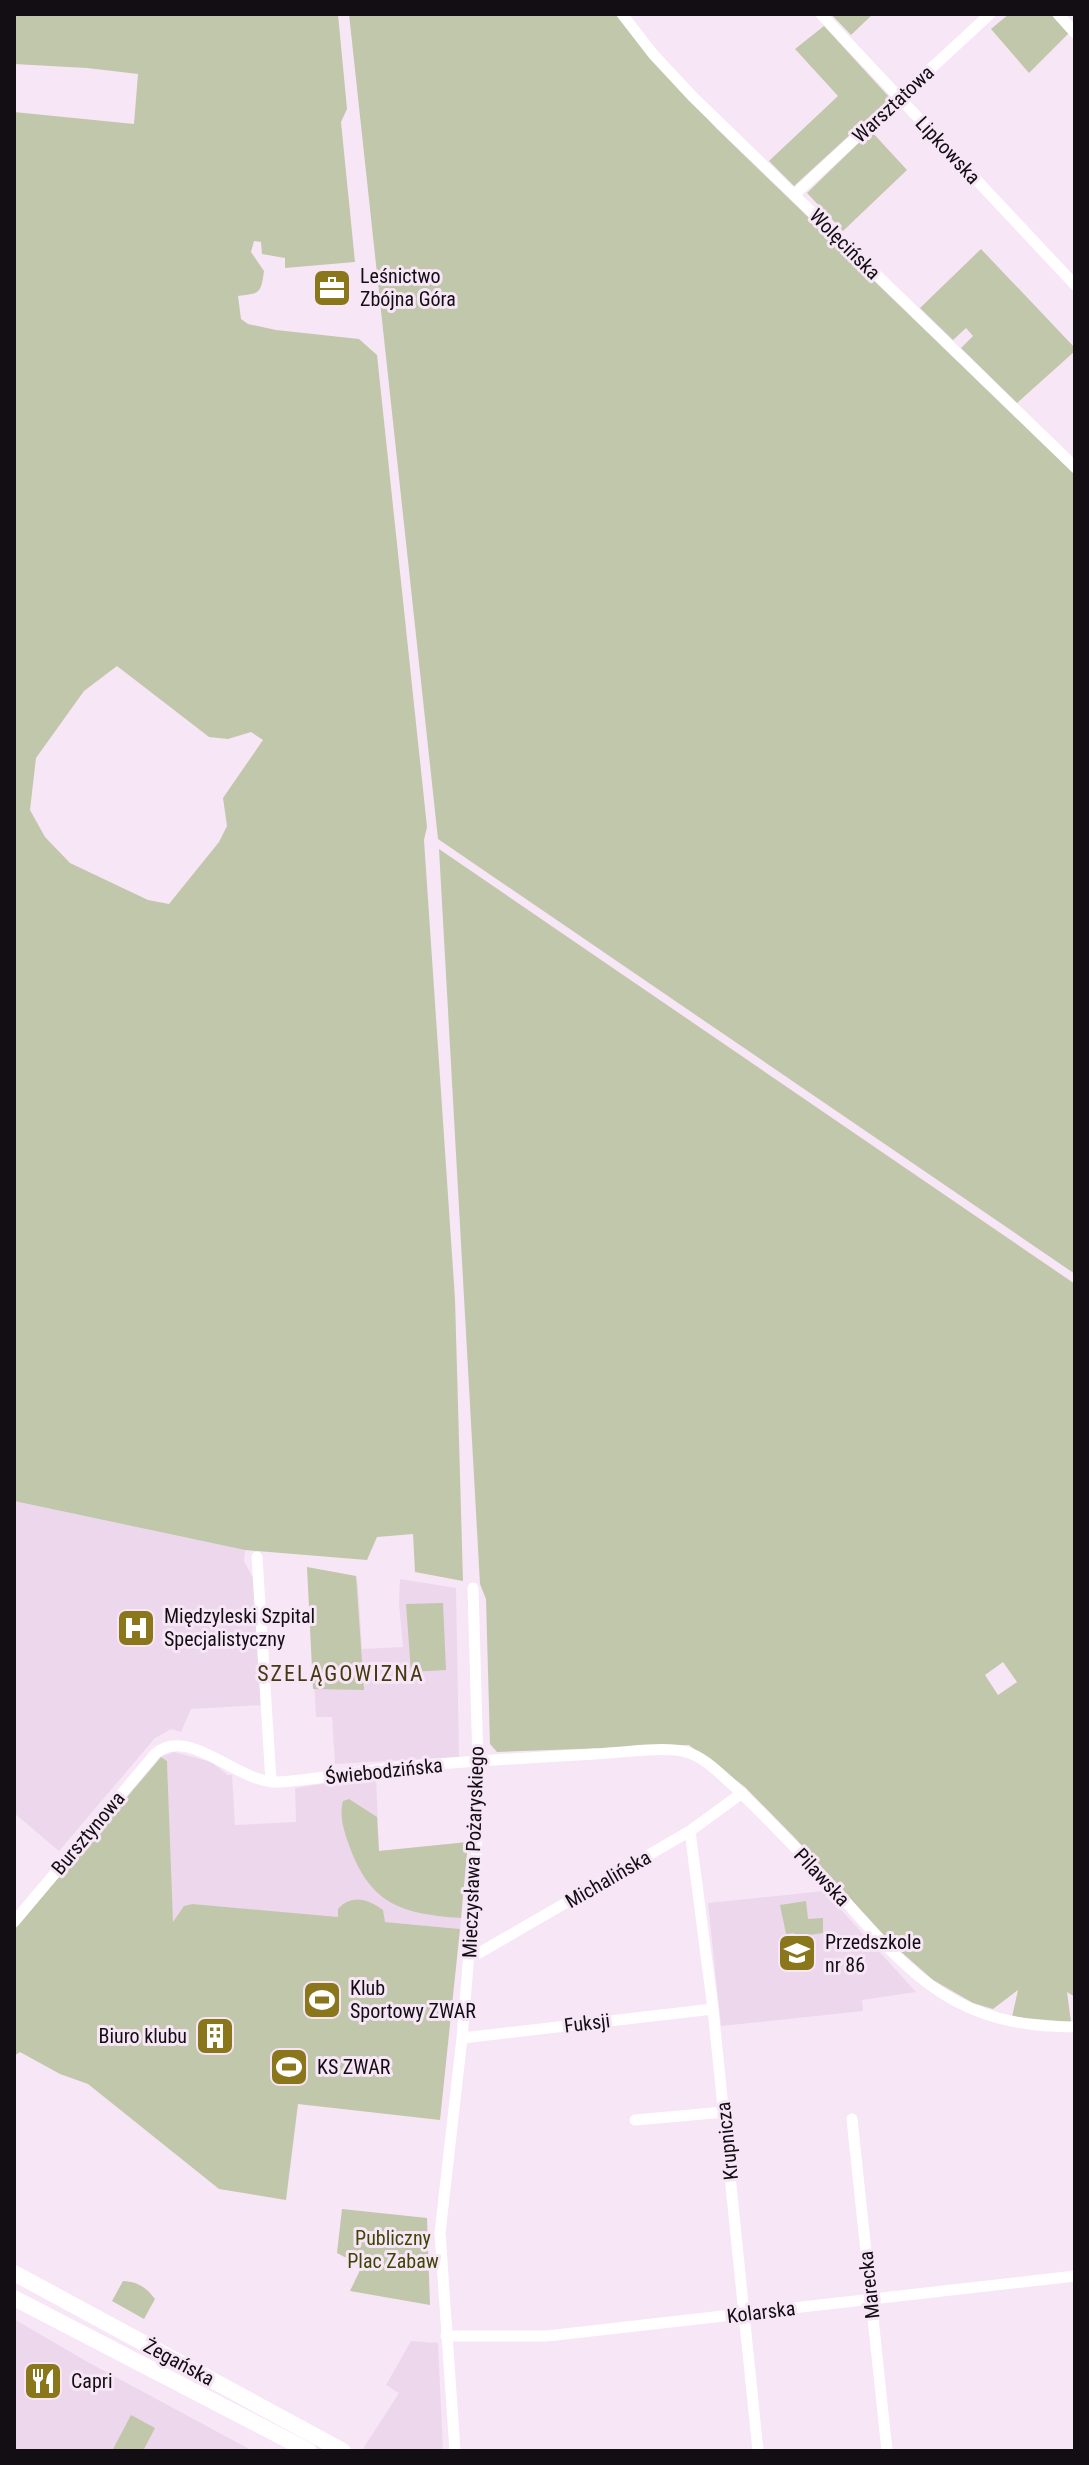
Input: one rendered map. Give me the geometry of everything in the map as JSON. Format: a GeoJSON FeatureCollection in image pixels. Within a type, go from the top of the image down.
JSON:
{"type":"FeatureCollection","features":[{"type":"Feature","properties":{"kind":"street","name":"Wolęcińska"},"geometry":{"type":"LineString","coordinates":[[622,14],[653,54],[693,97],[1075,467]]}},
{"type":"Feature","properties":{"kind":"street","name":"Lipkowska"},"geometry":{"type":"LineString","coordinates":[[821,14],[1075,285]]}},
{"type":"Feature","properties":{"kind":"street","name":"Warsztatowa"},"geometry":{"type":"LineString","coordinates":[[795,194],[990,14]]}},
{"type":"Feature","properties":{"kind":"street"},"geometry":{"type":"LineString","coordinates":[[1058,14],[1075,33]]}},
{"type":"Feature","properties":{"kind":"street"},"geometry":{"type":"LineString","coordinates":[[257,1557],[271,1782]]}},
{"type":"Feature","properties":{"kind":"street","name":"Mieczysława Pożaryskiego"},"geometry":{"type":"LineString","coordinates":[[455,2451],[440,2233],[462,2038],[476,1868],[478,1762],[473,1588]]}},
{"type":"Feature","properties":{"kind":"street","name":"Świebodzińska"},"geometry":{"type":"LineString","coordinates":[[164,1747],[175,1745],[198,1750],[250,1778],[271,1782],[478,1762],[684,1751],[715,1769],[742,1793]]}},
{"type":"Feature","properties":{"kind":"street","name":"Bursztynowa"},"geometry":{"type":"LineString","coordinates":[[14,1922],[164,1747]]}},
{"type":"Feature","properties":{"kind":"street","name":"Michalińska"},"geometry":{"type":"LineString","coordinates":[[469,1956],[690,1831],[742,1793]]}},
{"type":"Feature","properties":{"kind":"street","name":"Pilawska"},"geometry":{"type":"LineString","coordinates":[[742,1793],[894,1955],[930,1987],[968,2008],[996,2018],[1048,2027],[1075,2027]]}},
{"type":"Feature","properties":{"kind":"street","name":"Krupnicza"},"geometry":{"type":"LineString","coordinates":[[690,1831],[713,2009],[758,2451]]}},
{"type":"Feature","properties":{"kind":"street","name":"Fuksji"},"geometry":{"type":"LineString","coordinates":[[462,2038],[713,2009]]}},
{"type":"Feature","properties":{"kind":"street"},"geometry":{"type":"LineString","coordinates":[[635,2120],[724,2112]]}},
{"type":"Feature","properties":{"kind":"street","name":"Marecka"},"geometry":{"type":"LineString","coordinates":[[852,2119],[887,2451]]}},
{"type":"Feature","properties":{"kind":"street","name":"Żegańska"},"geometry":{"type":"LineString","coordinates":[[14,2273],[343,2451]]}},
{"type":"Feature","properties":{"kind":"street","name":"Kolarska"},"geometry":{"type":"LineString","coordinates":[[446,2336],[547,2336],[1075,2276]]}},
{"type":"Feature","properties":{"kind":"street","name":"Żegańska"},"geometry":{"type":"LineString","coordinates":[[14,2298],[309,2451]]}},
{"type":"Feature","properties":{"kind":"shaded area","name":"Międzyleski Szpital Specjalistyczny"},"geometry":{"type":"Polygon","coordinates":[[[14,1501],[245,1550],[244,1561],[255,1582],[262,1705],[191,1709],[181,1732],[171,1729],[155,1738],[59,1851],[14,1813],[14,1501]]]}},
{"type":"Feature","properties":{"kind":"shaded area"},"geometry":{"type":"Polygon","coordinates":[[[353,1576],[356,1576],[358,1585],[362,1649],[403,1647],[400,1579],[456,1588],[459,1757],[335,1764],[332,1717],[316,1717],[312,1642],[353,1576]]]}},
{"type":"Feature","properties":{"kind":"shaded area"},"geometry":{"type":"Polygon","coordinates":[[[174,1752],[211,1762],[232,1775],[235,1825],[296,1822],[295,1788],[376,1776],[379,1851],[468,1842],[460,1929],[193,1904],[172,1923],[167,1761],[161,1757],[174,1752]]]}},
{"type":"Feature","properties":{"kind":"shaded area","name":"Przedszkole nr 86"},"geometry":{"type":"Polygon","coordinates":[[[824,1891],[916,1992],[862,2000],[863,2011],[721,2026],[708,1903],[824,1891]]]}},
{"type":"Feature","properties":{"kind":"shaded area"},"geometry":{"type":"Polygon","coordinates":[[[14,2319],[84,2360],[253,2451],[14,2451],[14,2319]]]}},
{"type":"Feature","properties":{"kind":"shaded area"},"geometry":{"type":"Polygon","coordinates":[[[411,2341],[438,2343],[443,2451],[367,2451],[363,2449],[399,2393],[386,2385],[411,2341]]]}},
{"type":"Feature","properties":{"kind":"green space"},"geometry":{"type":"Polygon","coordinates":[[[14,14],[338,14],[347,109],[341,122],[355,262],[285,268],[285,258],[262,254],[261,242],[254,241],[251,252],[264,271],[262,285],[255,293],[238,296],[241,319],[248,324],[359,339],[377,355],[427,827],[424,840],[455,1299],[463,1581],[415,1572],[413,1534],[377,1537],[367,1560],[245,1550],[14,1501],[14,112],[134,124],[138,74],[14,64],[14,14]],[[117,666],[84,691],[36,758],[30,810],[45,837],[70,863],[148,900],[169,904],[219,842],[227,826],[223,798],[263,740],[251,732],[228,739],[209,737],[117,666]]]}},
{"type":"Feature","properties":{"kind":"green space"},"geometry":{"type":"Polygon","coordinates":[[[349,14],[618,14],[656,64],[717,129],[1075,475],[1075,1274],[438,839],[349,14]]]}},
{"type":"Feature","properties":{"kind":"green space"},"geometry":{"type":"Polygon","coordinates":[[[831,14],[873,14],[851,35],[831,14]]]}},
{"type":"Feature","properties":{"kind":"green space"},"geometry":{"type":"Polygon","coordinates":[[[1009,14],[1051,14],[1069,33],[1029,73],[991,29],[1009,14]]]}},
{"type":"Feature","properties":{"kind":"green space"},"geometry":{"type":"Polygon","coordinates":[[[824,26],[890,98],[794,186],[769,161],[838,96],[795,49],[824,26]]]}},
{"type":"Feature","properties":{"kind":"green space"},"geometry":{"type":"Polygon","coordinates":[[[871,131],[907,170],[843,231],[807,193],[871,131]]]}},
{"type":"Feature","properties":{"kind":"green space"},"geometry":{"type":"Polygon","coordinates":[[[981,249],[1075,348],[1017,403],[961,348],[973,336],[966,328],[953,340],[920,308],[981,249]]]}},
{"type":"Feature","properties":{"kind":"green space"},"geometry":{"type":"Polygon","coordinates":[[[439,849],[1075,1284],[1075,1997],[1067,1992],[1071,2022],[1012,2017],[1018,1990],[993,2009],[973,2003],[933,1980],[890,1942],[745,1787],[689,1745],[497,1752],[490,1744],[486,1599],[480,1584],[439,849]],[[1003,1662],[985,1675],[998,1695],[1017,1682],[1003,1662]]]}},
{"type":"Feature","properties":{"kind":"green space"},"geometry":{"type":"Polygon","coordinates":[[[307,1567],[356,1576],[364,1690],[313,1689],[307,1567]]]}},
{"type":"Feature","properties":{"kind":"green space"},"geometry":{"type":"Polygon","coordinates":[[[443,1603],[446,1670],[411,1672],[406,1604],[443,1603]]]}},
{"type":"Feature","properties":{"kind":"green space","name":"KS ZWAR"},"geometry":{"type":"Polygon","coordinates":[[[161,1757],[167,1761],[173,1922],[184,1906],[193,1904],[338,1917],[338,1909],[343,1904],[360,1900],[383,1910],[385,1922],[460,1929],[440,2120],[298,2104],[286,2200],[219,2189],[88,2084],[60,2074],[20,2052],[14,2056],[14,1930],[161,1757]]]}},
{"type":"Feature","properties":{"kind":"green space"},"geometry":{"type":"Polygon","coordinates":[[[349,1799],[377,1817],[379,1851],[468,1842],[461,1918],[405,1909],[378,1893],[357,1865],[345,1834],[342,1807],[343,1801],[349,1799]]]}},
{"type":"Feature","properties":{"kind":"green space"},"geometry":{"type":"Polygon","coordinates":[[[806,1901],[808,1919],[823,1918],[823,1933],[795,1937],[794,1933],[786,1934],[780,1905],[806,1901]]]}},
{"type":"Feature","properties":{"kind":"green space","name":"Publiczny Plac Zabaw"},"geometry":{"type":"Polygon","coordinates":[[[342,2209],[427,2218],[430,2305],[350,2291],[362,2266],[337,2253],[342,2209]]]}},
{"type":"Feature","properties":{"kind":"green space"},"geometry":{"type":"Polygon","coordinates":[[[123,2281],[141,2286],[155,2299],[144,2319],[112,2301],[123,2281]]]}},
{"type":"Feature","properties":{"kind":"green space"},"geometry":{"type":"Polygon","coordinates":[[[131,2415],[155,2428],[143,2451],[112,2451],[131,2415]]]}},
{"type":"Feature","properties":{"kind":"place","name":"Leśnictwo Zbójna Góra"},"geometry":{"type":"Point","coordinates":[332,288]}},
{"type":"Feature","properties":{"kind":"place","name":"Międzyleski Szpital Specjalistyczny"},"geometry":{"type":"Point","coordinates":[136,1628]}},
{"type":"Feature","properties":{"kind":"place","name":"Przedszkole nr 86"},"geometry":{"type":"Point","coordinates":[797,1953]}},
{"type":"Feature","properties":{"kind":"place","name":"Klub Sportowy ZWAR"},"geometry":{"type":"Point","coordinates":[322,2000]}},
{"type":"Feature","properties":{"kind":"place","name":"Biuro klubu"},"geometry":{"type":"Point","coordinates":[215,2036]}},
{"type":"Feature","properties":{"kind":"place","name":"KS ZWAR"},"geometry":{"type":"Point","coordinates":[289,2067]}},
{"type":"Feature","properties":{"kind":"place","name":"Capri"},"geometry":{"type":"Point","coordinates":[43,2381]}},
{"type":"Feature","properties":{"kind":"district","name":"SZELĄGOWIZNA"},"geometry":{"type":"Point","coordinates":[341,1673]}}]}
